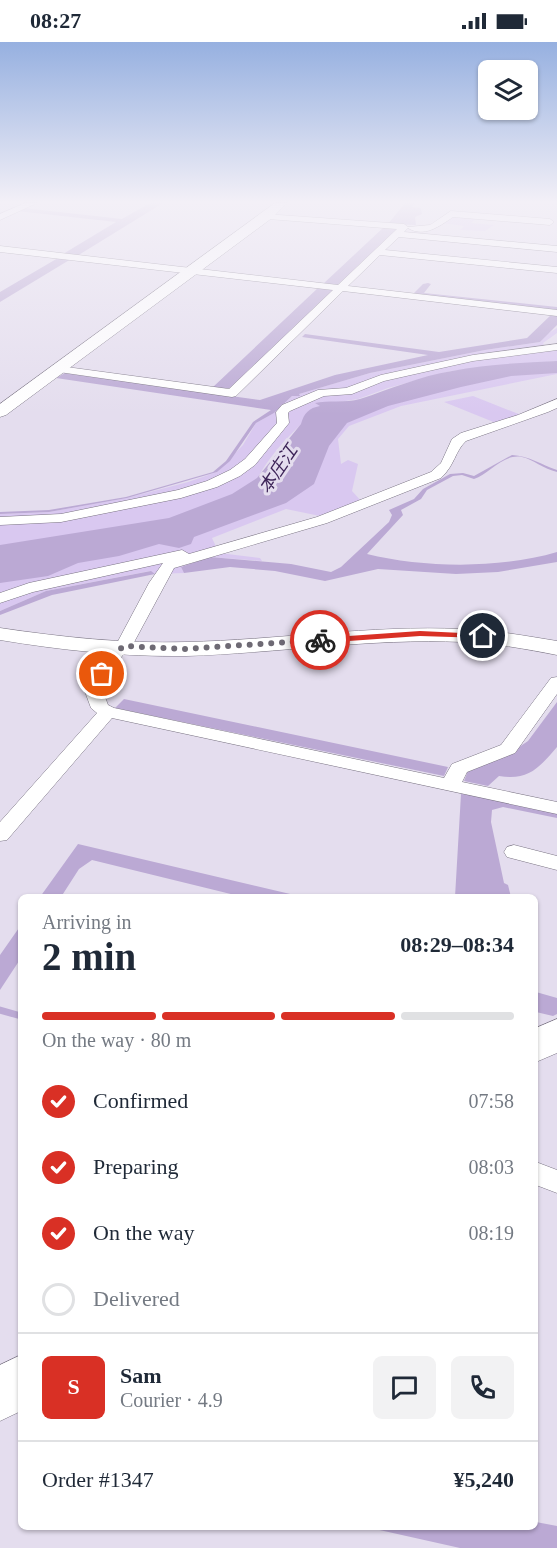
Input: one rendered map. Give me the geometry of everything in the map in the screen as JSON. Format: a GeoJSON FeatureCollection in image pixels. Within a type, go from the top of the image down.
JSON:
{"type":"FeatureCollection","features":[{"type":"Feature","properties":{"kind":"main road"},"geometry":{"type":"LineString","coordinates":[[538,1046],[557,1034]]}},
{"type":"Feature","properties":{"kind":"main road"},"geometry":{"type":"LineString","coordinates":[[0,1397],[18,1382]]}},
{"type":"Feature","properties":{"kind":"street"},"geometry":{"type":"LineString","coordinates":[[0,412],[191,273]]}},
{"type":"Feature","properties":{"kind":"street"},"geometry":{"type":"LineString","coordinates":[[214,273],[557,313]]}},
{"type":"Feature","properties":{"kind":"street"},"geometry":{"type":"LineString","coordinates":[[59,369],[232,393],[356,273]]}},
{"type":"Feature","properties":{"kind":"street"},"geometry":{"type":"LineString","coordinates":[[0,521],[61,518],[181,495],[235,473],[250,462],[283,423],[282,412],[322,393],[348,391],[381,378],[473,358],[557,347]]}},
{"type":"Feature","properties":{"kind":"street"},"geometry":{"type":"LineString","coordinates":[[554,408],[468,434],[458,440],[453,449],[451,461],[436,475],[322,520],[169,566],[157,583],[124,646],[115,653],[93,689],[100,708],[108,712],[557,808]]}},
{"type":"Feature","properties":{"kind":"street"},"geometry":{"type":"LineString","coordinates":[[0,598],[28,588],[264,537]]}},
{"type":"Feature","properties":{"kind":"street"},"geometry":{"type":"LineString","coordinates":[[0,634],[86,645],[184,649],[420,633],[501,638],[557,648]]}},
{"type":"Feature","properties":{"kind":"street"},"geometry":{"type":"LineString","coordinates":[[451,784],[459,768],[508,749],[557,682]]}},
{"type":"Feature","properties":{"kind":"street"},"geometry":{"type":"LineString","coordinates":[[0,835],[108,712]]}},
{"type":"Feature","properties":{"kind":"street"},"geometry":{"type":"LineString","coordinates":[[514,852],[557,863]]}},
{"type":"Feature","properties":{"kind":"street"},"geometry":{"type":"LineString","coordinates":[[538,1174],[557,1182]]}},
{"type":"Feature","properties":{"kind":"shaded area"},"geometry":{"type":"Polygon","coordinates":[[[557,328],[557,333],[543,343],[545,347],[557,346],[557,361],[451,371],[388,388],[358,399],[326,404],[316,403],[321,406],[290,435],[272,456],[251,493],[174,523],[0,553],[0,514],[49,512],[127,498],[217,472],[243,445],[256,423],[274,413],[292,396],[370,373],[485,350],[540,342],[557,328]]]}},
{"type":"Feature","properties":{"kind":"shaded area"},"geometry":{"type":"Polygon","coordinates":[[[557,370],[557,374],[401,406],[349,426],[338,439],[341,464],[348,460],[358,464],[352,491],[362,502],[320,516],[286,509],[212,538],[219,553],[260,558],[262,561],[210,557],[181,567],[184,573],[155,574],[150,571],[46,591],[0,611],[0,579],[77,557],[188,534],[327,430],[376,406],[520,372],[557,370]]]}},
{"type":"Feature","properties":{"kind":"shaded area"},"geometry":{"type":"Polygon","coordinates":[[[473,396],[521,415],[496,423],[444,402],[473,396]]]}},
{"type":"Feature","properties":{"kind":"water"},"geometry":{"type":"Polygon","coordinates":[[[32,273],[47,273],[0,302],[0,292],[32,273]]]}},
{"type":"Feature","properties":{"kind":"water"},"geometry":{"type":"Polygon","coordinates":[[[334,273],[350,273],[338,285],[323,284],[334,273]]]}},
{"type":"Feature","properties":{"kind":"water"},"geometry":{"type":"Polygon","coordinates":[[[423,284],[431,284],[424,293],[557,307],[557,310],[413,294],[423,284]]]}},
{"type":"Feature","properties":{"kind":"water"},"geometry":{"type":"Polygon","coordinates":[[[319,287],[334,289],[231,388],[212,388],[319,287]]]}},
{"type":"Feature","properties":{"kind":"water"},"geometry":{"type":"Polygon","coordinates":[[[552,314],[557,315],[557,325],[540,342],[485,350],[370,373],[299,394],[300,396],[292,396],[274,413],[256,423],[230,461],[217,472],[127,498],[49,512],[0,514],[0,512],[49,510],[126,497],[213,472],[226,461],[253,422],[271,410],[56,378],[65,373],[260,400],[335,375],[428,355],[302,337],[305,334],[439,352],[527,338],[552,314]]]}},
{"type":"Feature","properties":{"kind":"water","name":"本庄江"},"geometry":{"type":"Polygon","coordinates":[[[557,361],[557,373],[511,376],[461,387],[388,406],[347,423],[329,446],[314,484],[286,503],[194,537],[191,544],[179,548],[159,544],[119,556],[78,563],[48,576],[0,583],[0,545],[169,518],[232,494],[257,478],[301,424],[307,412],[320,406],[315,403],[360,399],[440,373],[504,364],[557,361]]]}},
{"type":"Feature","properties":{"kind":"water"},"geometry":{"type":"Polygon","coordinates":[[[512,455],[522,457],[509,458],[474,479],[462,475],[453,476],[427,490],[421,499],[401,510],[403,515],[367,554],[413,562],[462,565],[535,558],[557,552],[557,562],[498,572],[456,574],[378,569],[325,581],[275,571],[230,567],[184,573],[181,567],[210,557],[291,564],[331,572],[341,567],[389,522],[392,515],[389,510],[414,499],[423,489],[450,474],[463,473],[474,476],[512,455]]]}},
{"type":"Feature","properties":{"kind":"water"},"geometry":{"type":"Polygon","coordinates":[[[526,458],[557,470],[557,472],[547,469],[526,458]]]}},
{"type":"Feature","properties":{"kind":"water"},"geometry":{"type":"Polygon","coordinates":[[[151,571],[155,574],[52,595],[0,615],[0,611],[46,591],[151,571]]]}},
{"type":"Feature","properties":{"kind":"water"},"geometry":{"type":"Polygon","coordinates":[[[124,699],[448,767],[444,776],[115,708],[124,699]]]}},
{"type":"Feature","properties":{"kind":"water"},"geometry":{"type":"Polygon","coordinates":[[[557,702],[557,747],[538,767],[518,777],[499,776],[488,786],[464,781],[468,771],[509,754],[528,741],[557,702]]]}},
{"type":"Feature","properties":{"kind":"water"},"geometry":{"type":"Polygon","coordinates":[[[461,794],[490,797],[557,813],[557,818],[503,807],[492,810],[491,822],[504,883],[508,885],[510,894],[455,894],[461,794]]]}},
{"type":"Feature","properties":{"kind":"water"},"geometry":{"type":"Polygon","coordinates":[[[78,844],[290,894],[231,894],[92,860],[79,869],[63,894],[42,894],[78,844]]]}},
{"type":"Feature","properties":{"kind":"water"},"geometry":{"type":"Polygon","coordinates":[[[18,929],[18,963],[0,990],[0,955],[18,929]]]}},
{"type":"Feature","properties":{"kind":"water"},"geometry":{"type":"Polygon","coordinates":[[[538,993],[557,998],[557,1014],[553,1016],[538,1012],[538,993]]]}},
{"type":"Feature","properties":{"kind":"water"},"geometry":{"type":"Polygon","coordinates":[[[538,1522],[557,1526],[557,1548],[460,1548],[379,1530],[538,1530],[538,1522]]]}},
{"type":"Feature","properties":{"kind":"waterway"},"geometry":{"type":"LineString","coordinates":[[0,1010],[18,1015]]}},
{"type":"Feature","properties":{"kind":"way so far"},"geometry":{"type":"LineString","coordinates":[[102,674],[115,653],[124,646],[184,649],[320,640]]}},
{"type":"Feature","properties":{"kind":"route"},"geometry":{"type":"LineString","coordinates":[[320,640],[420,633],[483,636]]}}]}
